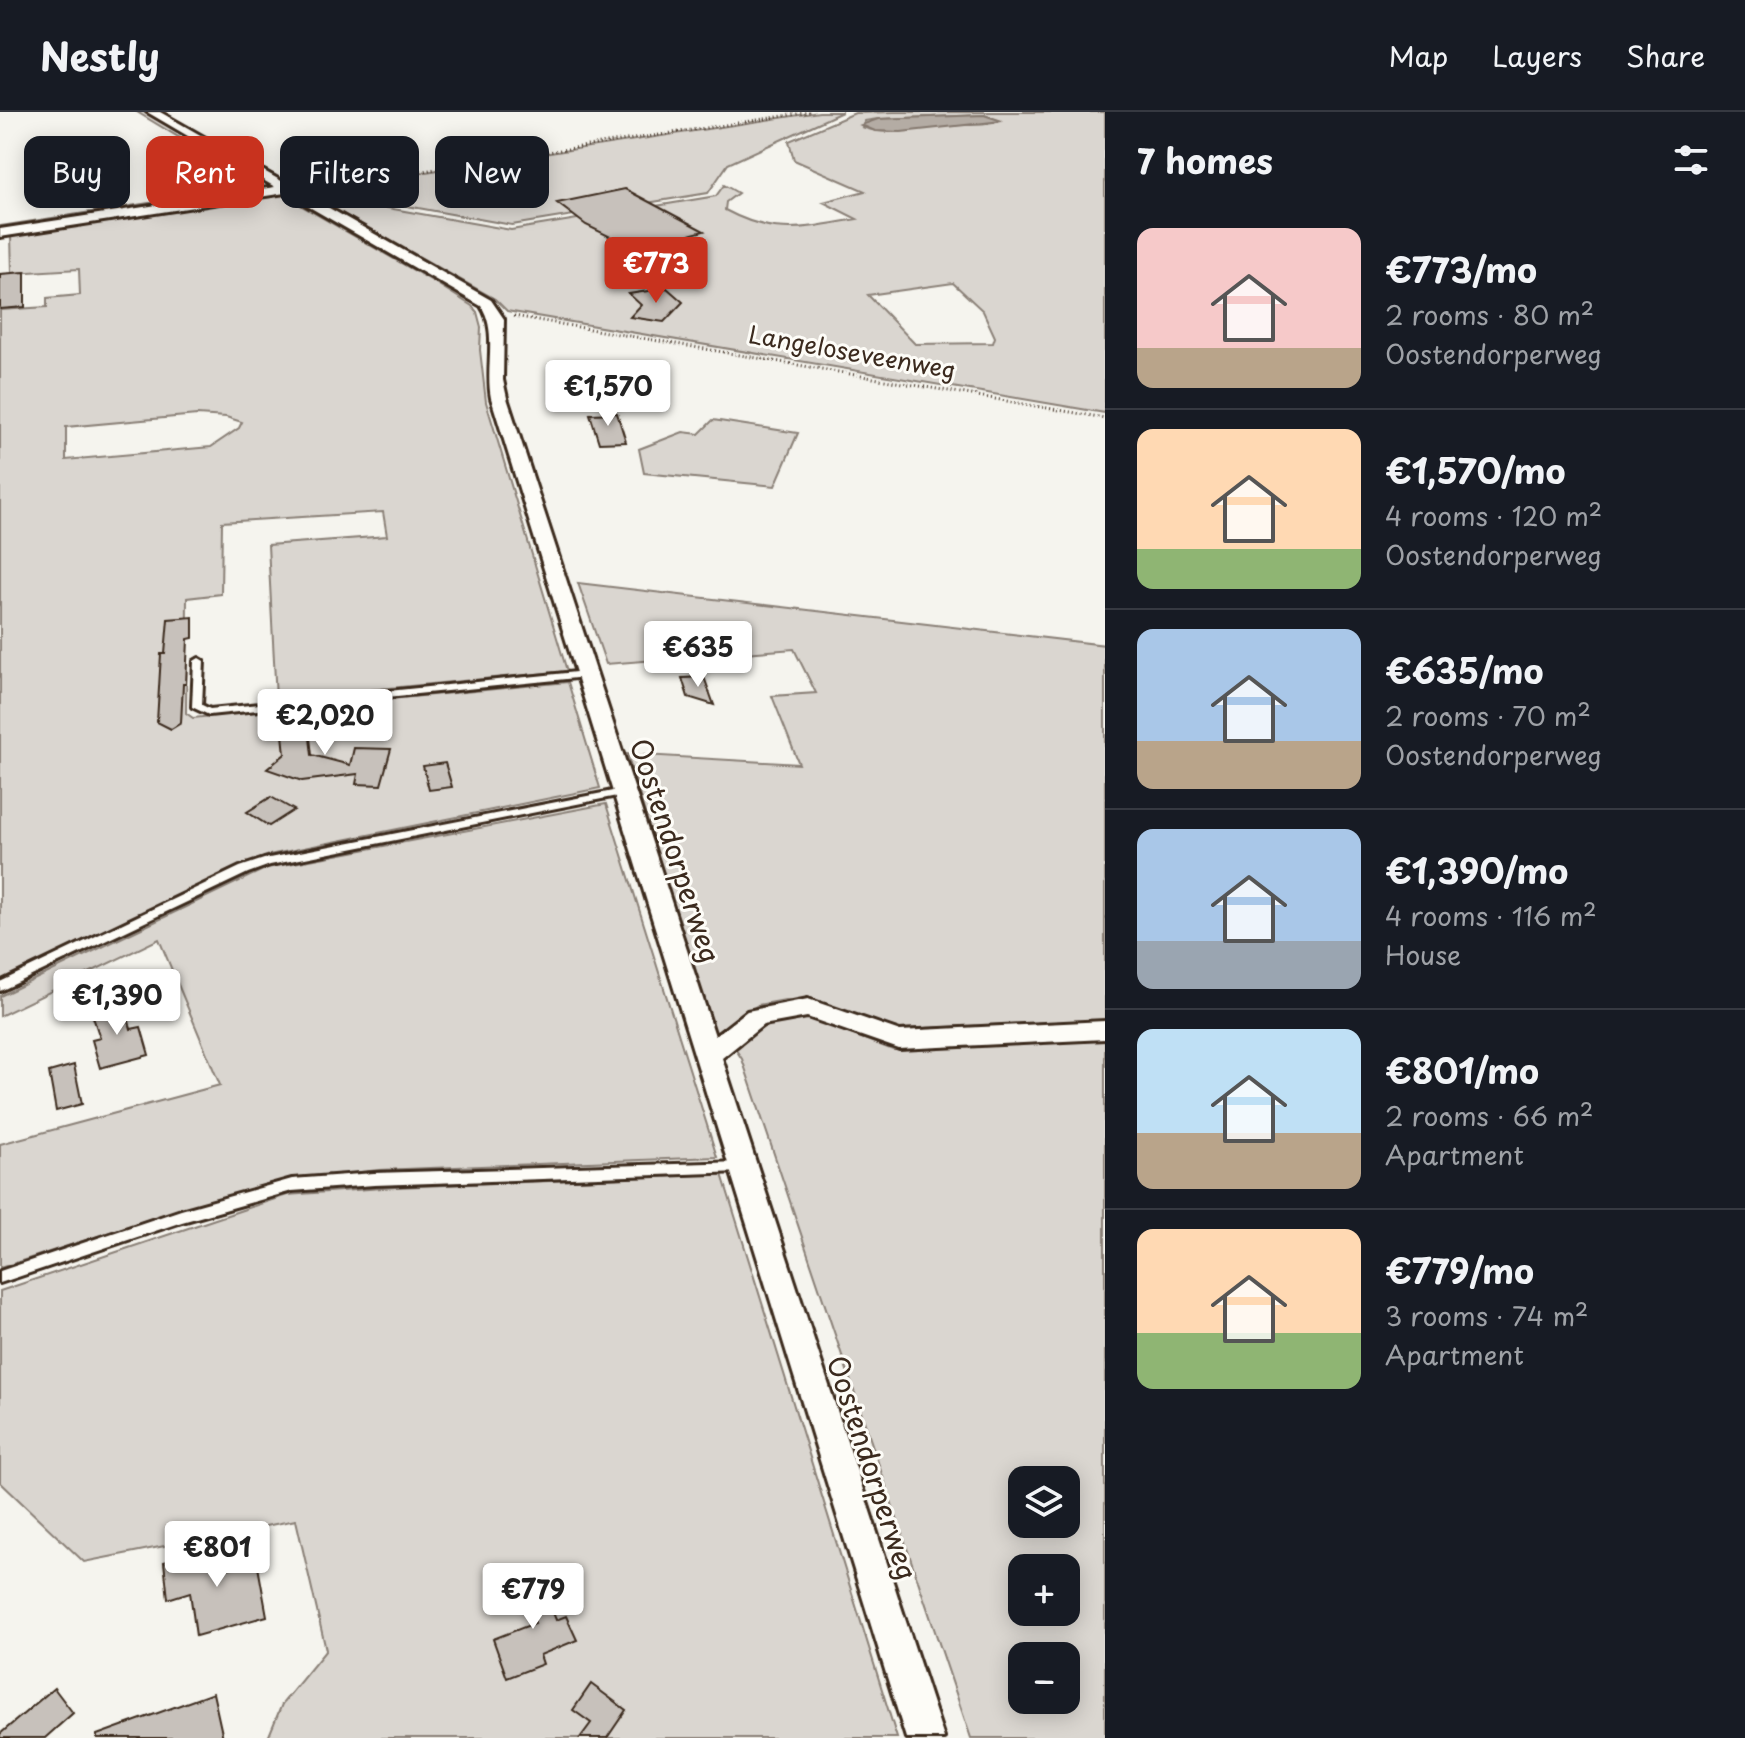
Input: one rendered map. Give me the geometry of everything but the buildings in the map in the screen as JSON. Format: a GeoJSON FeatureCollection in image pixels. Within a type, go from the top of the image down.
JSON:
{"type":"FeatureCollection","features":[{"type":"Feature","properties":{"kind":"street"},"geometry":{"type":"LineString","coordinates":[[152,112],[280,184]]}},
{"type":"Feature","properties":{"kind":"street"},"geometry":{"type":"LineString","coordinates":[[0,233],[280,190]]}},
{"type":"Feature","properties":{"kind":"street"},"geometry":{"type":"LineString","coordinates":[[322,208],[486,303],[494,312]]}},
{"type":"Feature","properties":{"kind":"street","name":"Oostendorperweg"},"geometry":{"type":"LineString","coordinates":[[494,312],[497,394],[925,1738]]}},
{"type":"Feature","properties":{"kind":"street"},"geometry":{"type":"LineString","coordinates":[[707,1056],[756,1017],[808,1008],[899,1040],[1105,1030]]}},
{"type":"Feature","properties":{"kind":"lane"},"geometry":{"type":"LineString","coordinates":[[199,661],[197,707],[209,712],[586,674]]}},
{"type":"Feature","properties":{"kind":"lane"},"geometry":{"type":"LineString","coordinates":[[0,987],[244,870],[268,862],[623,792]]}},
{"type":"Feature","properties":{"kind":"lane"},"geometry":{"type":"LineString","coordinates":[[0,1277],[181,1216],[292,1185],[374,1179],[742,1167]]}},
{"type":"Feature","properties":{"kind":"path"},"geometry":{"type":"LineString","coordinates":[[419,169],[795,112]]}},
{"type":"Feature","properties":{"kind":"path"},"geometry":{"type":"LineString","coordinates":[[419,170],[810,112]]}},
{"type":"Feature","properties":{"kind":"path","name":"Langeloseveenweg"},"geometry":{"type":"LineString","coordinates":[[494,312],[1105,417]]}},
{"type":"Feature","properties":{"kind":"shaded area"},"geometry":{"type":"Polygon","coordinates":[[[137,112],[146,112],[188,136],[177,136],[137,112]]]}},
{"type":"Feature","properties":{"kind":"shaded area"},"geometry":{"type":"Polygon","coordinates":[[[819,112],[842,112],[728,164],[708,193],[512,225],[418,208],[419,173],[435,171],[435,208],[549,208],[549,153],[819,112]]]}},
{"type":"Feature","properties":{"kind":"shaded area"},"geometry":{"type":"Polygon","coordinates":[[[1105,112],[1105,413],[507,311],[495,299],[332,208],[388,208],[511,230],[716,196],[724,185],[738,193],[726,202],[725,210],[759,224],[790,228],[857,219],[823,202],[865,191],[794,160],[789,141],[855,113],[1105,112]],[[984,115],[878,119],[865,121],[862,127],[895,132],[1000,121],[984,115]],[[953,283],[868,295],[915,344],[993,343],[995,337],[983,311],[953,283]]]}},
{"type":"Feature","properties":{"kind":"shaded area"},"geometry":{"type":"Polygon","coordinates":[[[984,115],[1002,121],[901,132],[875,131],[861,125],[878,119],[984,115]]]}},
{"type":"Feature","properties":{"kind":"shaded area"},"geometry":{"type":"Polygon","coordinates":[[[264,179],[280,188],[264,190],[264,179]]]}},
{"type":"Feature","properties":{"kind":"shaded area"},"geometry":{"type":"Polygon","coordinates":[[[280,194],[280,208],[305,208],[472,306],[481,327],[480,350],[486,402],[567,671],[276,699],[268,545],[387,536],[383,512],[222,522],[221,594],[187,598],[186,713],[193,718],[568,682],[600,788],[269,855],[0,981],[0,310],[47,307],[47,298],[80,295],[79,269],[12,273],[11,235],[189,208],[264,208],[264,197],[280,194]],[[197,415],[66,427],[66,460],[211,447],[239,428],[242,422],[226,417],[197,415]]]}},
{"type":"Feature","properties":{"kind":"shaded area"},"geometry":{"type":"Polygon","coordinates":[[[146,203],[146,208],[150,208],[0,231],[0,226],[146,203]]]}},
{"type":"Feature","properties":{"kind":"shaded area"},"geometry":{"type":"Polygon","coordinates":[[[713,420],[798,433],[775,486],[644,473],[639,449],[683,432],[699,434],[713,420]]]}},
{"type":"Feature","properties":{"kind":"shaded area"},"geometry":{"type":"Polygon","coordinates":[[[578,583],[1105,645],[1105,1020],[899,1029],[809,1000],[785,1000],[758,1005],[712,1035],[627,754],[799,764],[772,696],[816,693],[794,649],[606,664],[578,583]]]}},
{"type":"Feature","properties":{"kind":"shaded area"},"geometry":{"type":"Polygon","coordinates":[[[606,804],[717,1157],[379,1170],[290,1180],[181,1209],[0,1268],[0,1144],[220,1085],[159,939],[0,1016],[0,996],[267,868],[606,804]]]}},
{"type":"Feature","properties":{"kind":"shaded area"},"geometry":{"type":"Polygon","coordinates":[[[793,1017],[809,1018],[893,1050],[1105,1038],[1105,1738],[971,1738],[742,1059],[734,1047],[776,1019],[793,1017]]]}},
{"type":"Feature","properties":{"kind":"shaded area"},"geometry":{"type":"Polygon","coordinates":[[[722,1174],[897,1738],[268,1738],[282,1704],[326,1650],[296,1520],[84,1562],[0,1482],[0,1291],[287,1195],[396,1187],[722,1174]]]}}]}
